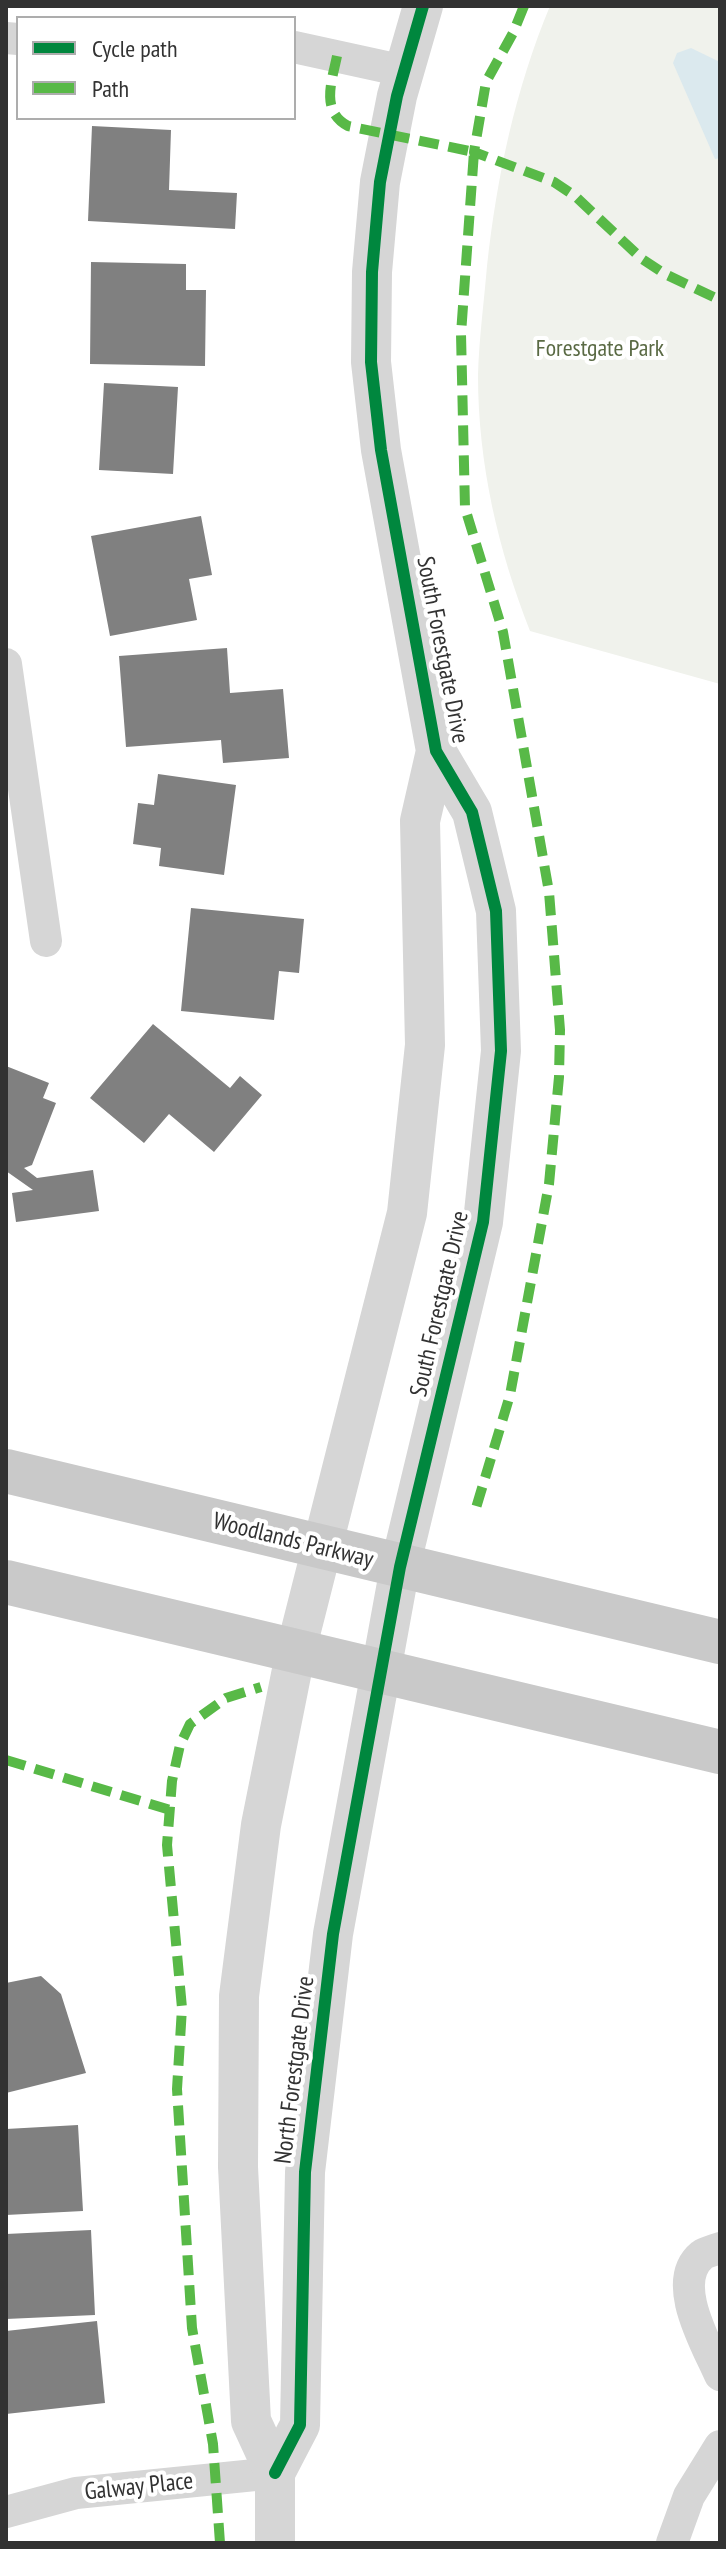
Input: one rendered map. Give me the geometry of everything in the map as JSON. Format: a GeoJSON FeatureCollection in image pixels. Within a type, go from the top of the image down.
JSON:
{"type":"FeatureCollection","features":[{"type":"Feature","properties":{"kind":"main road","name":"Woodlands Parkway"},"geometry":{"type":"LineString","coordinates":[[6,1471],[720,1642]]}},
{"type":"Feature","properties":{"kind":"main road"},"geometry":{"type":"LineString","coordinates":[[6,1582],[720,1752]]}},
{"type":"Feature","properties":{"kind":"street","name":"South Forestgate Drive"},"geometry":{"type":"LineString","coordinates":[[380,1670],[400,1567],[483,1222],[501,1051],[496,911],[472,812],[436,751],[381,450],[371,362],[372,272],[380,182],[418,7]]}},
{"type":"Feature","properties":{"kind":"street"},"geometry":{"type":"LineString","coordinates":[[296,47],[404,71]]}},
{"type":"Feature","properties":{"kind":"street"},"geometry":{"type":"LineString","coordinates":[[6,664],[46,941]]}},
{"type":"Feature","properties":{"kind":"street","name":"South Forestgate Drive"},"geometry":{"type":"LineString","coordinates":[[323,1548],[407,1213],[425,1045],[420,821],[436,751]]}},
{"type":"Feature","properties":{"kind":"street","name":"North Forestgate Drive"},"geometry":{"type":"LineString","coordinates":[[275,2543],[275,2473],[251,2421],[238,2167],[239,1996],[261,1825],[296,1650],[323,1548]]}},
{"type":"Feature","properties":{"kind":"street","name":"North Forestgate Drive"},"geometry":{"type":"LineString","coordinates":[[275,2473],[300,2425],[305,2172],[333,1934],[380,1670]]}},
{"type":"Feature","properties":{"kind":"street"},"geometry":{"type":"LineString","coordinates":[[720,2248],[702,2255],[689,2275],[690,2305],[720,2375]]}},
{"type":"Feature","properties":{"kind":"street"},"geometry":{"type":"LineString","coordinates":[[672,2543],[689,2496],[720,2446]]}},
{"type":"Feature","properties":{"kind":"street","name":"Galway Place"},"geometry":{"type":"LineString","coordinates":[[6,2512],[76,2493],[275,2473]]}},
{"type":"Feature","properties":{"kind":"green space","name":"Forestgate Park"},"geometry":{"type":"Polygon","coordinates":[[[550,6],[720,6],[720,684],[530,631],[499,537],[486,473],[479,408],[482,320],[491,232],[502,166],[517,101],[550,6]]]}},
{"type":"Feature","properties":{"kind":"shaded area"},"geometry":{"type":"Polygon","coordinates":[[[691,48],[720,62],[720,158],[715,159],[673,63],[677,53],[691,48]]]}},
{"type":"Feature","properties":{"kind":"building"},"geometry":{"type":"Polygon","coordinates":[[[92,126],[171,130],[169,190],[237,193],[235,229],[88,221],[92,126]]]}},
{"type":"Feature","properties":{"kind":"building"},"geometry":{"type":"Polygon","coordinates":[[[91,262],[186,264],[186,290],[206,290],[205,366],[90,364],[91,262]]]}},
{"type":"Feature","properties":{"kind":"building"},"geometry":{"type":"Polygon","coordinates":[[[104,383],[178,387],[173,474],[99,470],[104,383]]]}},
{"type":"Feature","properties":{"kind":"building"},"geometry":{"type":"Polygon","coordinates":[[[201,516],[212,575],[189,579],[197,620],[110,636],[91,536],[201,516]]]}},
{"type":"Feature","properties":{"kind":"building"},"geometry":{"type":"Polygon","coordinates":[[[227,648],[230,693],[283,689],[289,758],[223,763],[221,740],[126,747],[119,656],[227,648]]]}},
{"type":"Feature","properties":{"kind":"building"},"geometry":{"type":"Polygon","coordinates":[[[158,774],[236,785],[224,875],[159,866],[161,848],[133,844],[138,803],[154,805],[158,774]]]}},
{"type":"Feature","properties":{"kind":"building"},"geometry":{"type":"Polygon","coordinates":[[[191,908],[304,919],[299,973],[279,971],[274,1020],[181,1011],[191,908]]]}},
{"type":"Feature","properties":{"kind":"building"},"geometry":{"type":"Polygon","coordinates":[[[153,1024],[230,1088],[240,1076],[262,1095],[214,1152],[169,1114],[144,1143],[90,1098],[153,1024]]]}},
{"type":"Feature","properties":{"kind":"building"},"geometry":{"type":"Polygon","coordinates":[[[6,1066],[49,1083],[43,1098],[56,1103],[32,1165],[24,1168],[37,1178],[93,1170],[99,1211],[16,1222],[12,1193],[33,1190],[6,1171],[6,1066]]]}},
{"type":"Feature","properties":{"kind":"building"},"geometry":{"type":"Polygon","coordinates":[[[41,1976],[61,1994],[86,2073],[6,2093],[6,1983],[41,1976]]]}},
{"type":"Feature","properties":{"kind":"building"},"geometry":{"type":"Polygon","coordinates":[[[78,2125],[83,2211],[6,2215],[6,2129],[78,2125]]]}},
{"type":"Feature","properties":{"kind":"building"},"geometry":{"type":"Polygon","coordinates":[[[91,2230],[95,2315],[6,2319],[6,2234],[91,2230]]]}},
{"type":"Feature","properties":{"kind":"building"},"geometry":{"type":"Polygon","coordinates":[[[97,2321],[105,2403],[6,2414],[6,2331],[97,2321]]]}},
{"type":"Feature","properties":{"kind":"marked path"},"geometry":{"type":"LineString","coordinates":[[524,6],[486,82],[474,152],[554,182],[575,196],[642,259],[665,274],[720,300]]}},
{"type":"Feature","properties":{"kind":"marked path"},"geometry":{"type":"LineString","coordinates":[[337,56],[330,95],[339,120],[348,126],[474,152],[461,334],[465,508],[503,632],[549,892],[560,1030],[549,1184],[510,1395],[476,1508]]}},
{"type":"Feature","properties":{"kind":"marked path"},"geometry":{"type":"LineString","coordinates":[[220,2543],[213,2444],[192,2328],[177,2089],[182,2008],[167,1845],[172,1781],[180,1745],[190,1724],[226,1698],[261,1687]]}},
{"type":"Feature","properties":{"kind":"marked path"},"geometry":{"type":"LineString","coordinates":[[6,1760],[170,1810]]}},
{"type":"Feature","properties":{"kind":"cycle path"},"geometry":{"type":"LineString","coordinates":[[275,2473],[300,2425],[305,2172],[333,1934],[400,1567],[483,1222],[501,1051],[496,911],[472,812],[436,751],[381,450],[371,362],[372,272],[380,182],[397,96],[423,6]]}}]}
